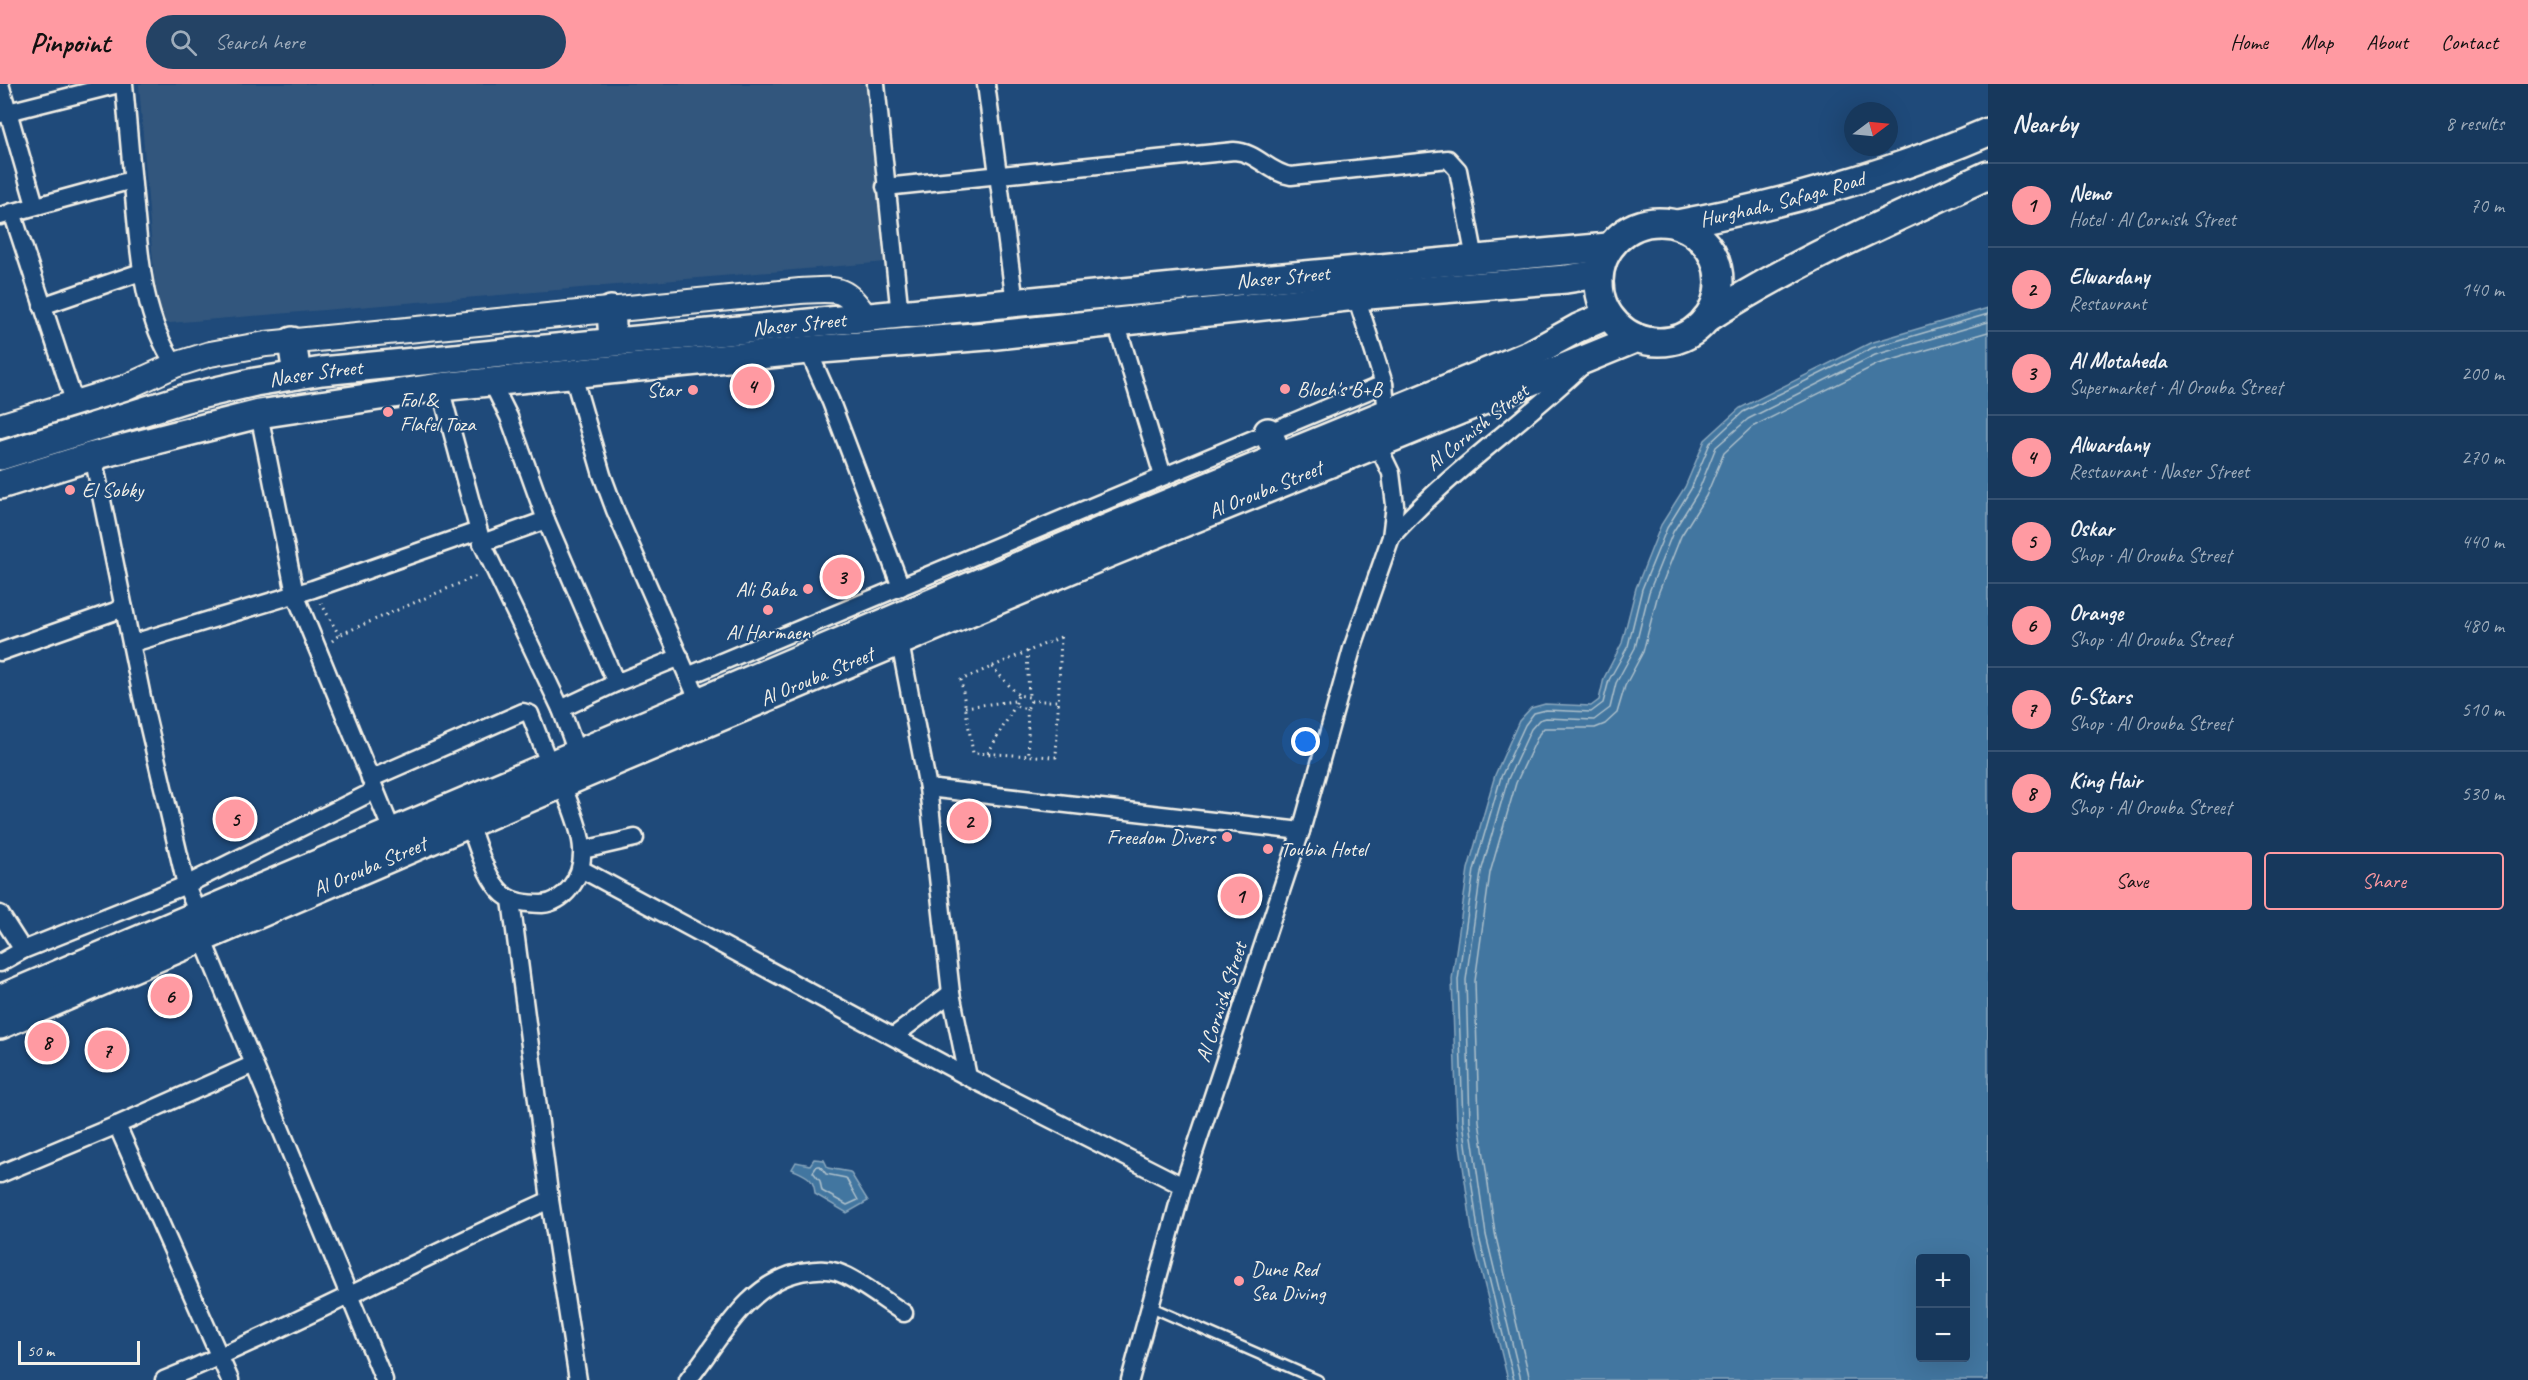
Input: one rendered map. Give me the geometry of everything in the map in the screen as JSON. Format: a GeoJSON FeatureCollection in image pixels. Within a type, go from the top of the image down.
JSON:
{"type":"FeatureCollection","features":[{"type":"Feature","properties":{"kind":"main road","name":"Hurghada, Safaga Road"},"geometry":{"type":"LineString","coordinates":[[1677,224],[1797,198],[1896,168],[1988,132]]}},
{"type":"Feature","properties":{"kind":"main road"},"geometry":{"type":"LineString","coordinates":[[1706,319],[1716,302],[1719,283],[1717,264],[1708,246],[1694,232],[1677,224],[1658,221],[1639,224],[1622,233],[1608,247],[1598,274],[1599,293],[1608,315],[1621,329],[1637,339],[1656,342],[1675,340],[1692,332],[1706,319],[1742,296],[1806,260],[1988,175]]}},
{"type":"Feature","properties":{"kind":"main road","name":"Naser Street"},"geometry":{"type":"LineString","coordinates":[[0,456],[186,398],[297,375],[398,362],[613,341],[1608,247]]}},
{"type":"Feature","properties":{"kind":"main road","name":"Naser Street"},"geometry":{"type":"LineString","coordinates":[[0,485],[93,456],[259,414],[440,387],[808,350],[1071,327],[1356,296],[1566,279],[1598,274]]}},
{"type":"Feature","properties":{"kind":"main road"},"geometry":{"type":"LineString","coordinates":[[1069,298],[1071,327]]}},
{"type":"Feature","properties":{"kind":"main road"},"geometry":{"type":"LineString","coordinates":[[611,310],[613,341]]}},
{"type":"Feature","properties":{"kind":"main road","name":"Al Orouba Street"},"geometry":{"type":"LineString","coordinates":[[200,926],[392,831],[556,775],[900,643],[1045,568],[1279,458],[1531,354],[1578,328],[1608,315]]}},
{"type":"Feature","properties":{"kind":"main road","name":"Al Orouba Street"},"geometry":{"type":"LineString","coordinates":[[1,1004],[469,824],[556,775],[577,753],[699,702],[1045,568],[1377,444],[1637,339]]}},
{"type":"Feature","properties":{"kind":"main road"},"geometry":{"type":"LineString","coordinates":[[291,341],[297,375]]}},
{"type":"Feature","properties":{"kind":"main road"},"geometry":{"type":"LineString","coordinates":[[1268,432],[1279,458]]}},
{"type":"Feature","properties":{"kind":"street"},"geometry":{"type":"LineString","coordinates":[[0,84],[4,113],[35,205]]}},
{"type":"Feature","properties":{"kind":"street"},"geometry":{"type":"LineString","coordinates":[[4,113],[119,84]]}},
{"type":"Feature","properties":{"kind":"street"},"geometry":{"type":"LineString","coordinates":[[124,84],[141,272],[158,333],[175,365]]}},
{"type":"Feature","properties":{"kind":"street"},"geometry":{"type":"LineString","coordinates":[[876,84],[900,315]]}},
{"type":"Feature","properties":{"kind":"street"},"geometry":{"type":"LineString","coordinates":[[986,84],[1015,303]]}},
{"type":"Feature","properties":{"kind":"street"},"geometry":{"type":"LineString","coordinates":[[885,187],[1234,151],[1248,153],[1279,173],[1290,176],[1448,159],[1458,170],[1475,259]]}},
{"type":"Feature","properties":{"kind":"street"},"geometry":{"type":"LineString","coordinates":[[75,404],[42,306],[6,214],[132,180]]}},
{"type":"Feature","properties":{"kind":"street"},"geometry":{"type":"LineString","coordinates":[[42,306],[141,272]]}},
{"type":"Feature","properties":{"kind":"street"},"geometry":{"type":"LineString","coordinates":[[0,426],[143,381],[175,365],[210,354],[291,341],[829,290],[853,298],[866,318]]}},
{"type":"Feature","properties":{"kind":"street"},"geometry":{"type":"LineString","coordinates":[[1356,296],[1384,384],[1387,414]]}},
{"type":"Feature","properties":{"kind":"street"},"geometry":{"type":"LineString","coordinates":[[1116,322],[1163,476]]}},
{"type":"Feature","properties":{"kind":"street"},"geometry":{"type":"LineString","coordinates":[[808,350],[831,402],[901,587]]}},
{"type":"Feature","properties":{"kind":"street","name":"Al Cornish Street"},"geometry":{"type":"LineString","coordinates":[[1391,537],[1457,471],[1541,404],[1594,355]]}},
{"type":"Feature","properties":{"kind":"street"},"geometry":{"type":"LineString","coordinates":[[573,375],[602,475],[615,510],[699,702]]}},
{"type":"Feature","properties":{"kind":"street"},"geometry":{"type":"LineString","coordinates":[[492,383],[509,417],[546,520],[616,683]]}},
{"type":"Feature","properties":{"kind":"street"},"geometry":{"type":"LineString","coordinates":[[688,676],[1384,384]]}},
{"type":"Feature","properties":{"kind":"street"},"geometry":{"type":"LineString","coordinates":[[440,387],[480,537],[561,709],[577,753]]}},
{"type":"Feature","properties":{"kind":"street"},"geometry":{"type":"LineString","coordinates":[[259,414],[295,594],[392,831]]}},
{"type":"Feature","properties":{"kind":"street","name":"Al Cornish Street"},"geometry":{"type":"LineString","coordinates":[[1130,1380],[1183,1186],[1301,831],[1352,649],[1391,537],[1395,505],[1391,473],[1377,444]]}},
{"type":"Feature","properties":{"kind":"street"},"geometry":{"type":"LineString","coordinates":[[93,456],[133,643],[143,702],[186,885],[254,1065],[351,1294],[384,1380]]}},
{"type":"Feature","properties":{"kind":"street"},"geometry":{"type":"LineString","coordinates":[[133,643],[480,537],[546,520]]}},
{"type":"Feature","properties":{"kind":"street"},"geometry":{"type":"LineString","coordinates":[[0,652],[124,608]]}},
{"type":"Feature","properties":{"kind":"street"},"geometry":{"type":"LineString","coordinates":[[900,643],[928,788],[951,993],[968,1077]]}},
{"type":"Feature","properties":{"kind":"street"},"geometry":{"type":"LineString","coordinates":[[561,709],[616,683],[680,657]]}},
{"type":"Feature","properties":{"kind":"street"},"geometry":{"type":"LineString","coordinates":[[0,963],[23,950],[186,885],[372,785],[523,712],[530,714],[580,831],[583,850],[581,869],[572,886],[562,897],[547,903],[536,904],[511,900],[491,879],[469,824]]}},
{"type":"Feature","properties":{"kind":"street"},"geometry":{"type":"LineString","coordinates":[[928,788],[1301,831]]}},
{"type":"Feature","properties":{"kind":"street"},"geometry":{"type":"LineString","coordinates":[[583,850],[635,838]]}},
{"type":"Feature","properties":{"kind":"street"},"geometry":{"type":"LineString","coordinates":[[581,869],[968,1077],[1183,1186]]}},
{"type":"Feature","properties":{"kind":"street"},"geometry":{"type":"LineString","coordinates":[[511,900],[550,1200],[578,1380]]}},
{"type":"Feature","properties":{"kind":"street"},"geometry":{"type":"LineString","coordinates":[[0,914],[23,950]]}},
{"type":"Feature","properties":{"kind":"street"},"geometry":{"type":"LineString","coordinates":[[894,1036],[951,993]]}},
{"type":"Feature","properties":{"kind":"street"},"geometry":{"type":"LineString","coordinates":[[0,1174],[254,1065]]}},
{"type":"Feature","properties":{"kind":"street"},"geometry":{"type":"LineString","coordinates":[[117,1125],[231,1380]]}},
{"type":"Feature","properties":{"kind":"street"},"geometry":{"type":"LineString","coordinates":[[164,1380],[221,1357],[462,1239],[550,1200]]}},
{"type":"Feature","properties":{"kind":"street"},"geometry":{"type":"LineString","coordinates":[[688,1380],[744,1305],[758,1290],[794,1274],[824,1269],[840,1273],[904,1313]]}},
{"type":"Feature","properties":{"kind":"lane"},"geometry":{"type":"LineString","coordinates":[[1151,1307],[1318,1380]]}},
{"type":"Feature","properties":{"kind":"path"},"geometry":{"type":"LineString","coordinates":[[313,589],[339,635],[493,568]]}},
{"type":"Feature","properties":{"kind":"path"},"geometry":{"type":"LineString","coordinates":[[1061,637],[1056,757],[973,753],[961,680],[992,667],[1061,637]]}},
{"type":"Feature","properties":{"kind":"path"},"geometry":{"type":"LineString","coordinates":[[1027,651],[1031,701]]}},
{"type":"Feature","properties":{"kind":"path"},"geometry":{"type":"LineString","coordinates":[[992,667],[1018,695],[1029,697]]}},
{"type":"Feature","properties":{"kind":"path"},"geometry":{"type":"LineString","coordinates":[[988,753],[1018,695]]}},
{"type":"Feature","properties":{"kind":"path"},"geometry":{"type":"LineString","coordinates":[[1031,701],[1059,701]]}},
{"type":"Feature","properties":{"kind":"path"},"geometry":{"type":"LineString","coordinates":[[1029,755],[1027,709],[1031,701]]}},
{"type":"Feature","properties":{"kind":"path"},"geometry":{"type":"LineString","coordinates":[[965,707],[1015,704],[1027,709]]}},
{"type":"Feature","properties":{"kind":"shaded area"},"geometry":{"type":"Polygon","coordinates":[[[139,84],[872,84],[886,262],[158,324],[139,84]]]}},
{"type":"Feature","properties":{"kind":"water"},"geometry":{"type":"Polygon","coordinates":[[[1988,308],[1988,1380],[1508,1380],[1473,1238],[1457,1123],[1452,979],[1468,869],[1495,775],[1519,721],[1531,708],[1545,704],[1591,706],[1599,700],[1604,678],[1622,643],[1636,588],[1661,525],[1685,487],[1705,440],[1740,408],[1870,343],[1988,308]]]}},
{"type":"Feature","properties":{"kind":"water"},"geometry":{"type":"Polygon","coordinates":[[[814,1159],[824,1160],[828,1168],[850,1172],[868,1201],[847,1213],[815,1194],[811,1180],[792,1169],[796,1162],[810,1165],[814,1159]]]}},
{"type":"Feature","properties":{"kind":"place","name":"Alwardany"},"geometry":{"type":"Point","coordinates":[752,386]}},
{"type":"Feature","properties":{"kind":"place","name":"Bloch's B+B"},"geometry":{"type":"Point","coordinates":[1285,389]}},
{"type":"Feature","properties":{"kind":"place","name":"Star"},"geometry":{"type":"Point","coordinates":[693,390]}},
{"type":"Feature","properties":{"kind":"place","name":"Fol & Flafel Toza"},"geometry":{"type":"Point","coordinates":[388,412]}},
{"type":"Feature","properties":{"kind":"place","name":"El Sobky"},"geometry":{"type":"Point","coordinates":[70,490]}},
{"type":"Feature","properties":{"kind":"place","name":"Al Motaheda"},"geometry":{"type":"Point","coordinates":[842,577]}},
{"type":"Feature","properties":{"kind":"place","name":"Ali Baba"},"geometry":{"type":"Point","coordinates":[808,589]}},
{"type":"Feature","properties":{"kind":"place","name":"Al Harmaen"},"geometry":{"type":"Point","coordinates":[768,610]}},
{"type":"Feature","properties":{"kind":"place","name":"Oskar"},"geometry":{"type":"Point","coordinates":[235,819]}},
{"type":"Feature","properties":{"kind":"place","name":"Elwardany"},"geometry":{"type":"Point","coordinates":[969,821]}},
{"type":"Feature","properties":{"kind":"place","name":"Freedom Divers"},"geometry":{"type":"Point","coordinates":[1227,837]}},
{"type":"Feature","properties":{"kind":"place","name":"Toubia Hotel"},"geometry":{"type":"Point","coordinates":[1268,849]}},
{"type":"Feature","properties":{"kind":"place","name":"Nemo"},"geometry":{"type":"Point","coordinates":[1240,896]}},
{"type":"Feature","properties":{"kind":"place","name":"Orange"},"geometry":{"type":"Point","coordinates":[170,996]}},
{"type":"Feature","properties":{"kind":"place","name":"King Hair"},"geometry":{"type":"Point","coordinates":[47,1042]}},
{"type":"Feature","properties":{"kind":"place","name":"G-Stars"},"geometry":{"type":"Point","coordinates":[107,1050]}},
{"type":"Feature","properties":{"kind":"place","name":"Dune Red Sea Diving"},"geometry":{"type":"Point","coordinates":[1239,1281]}}]}
